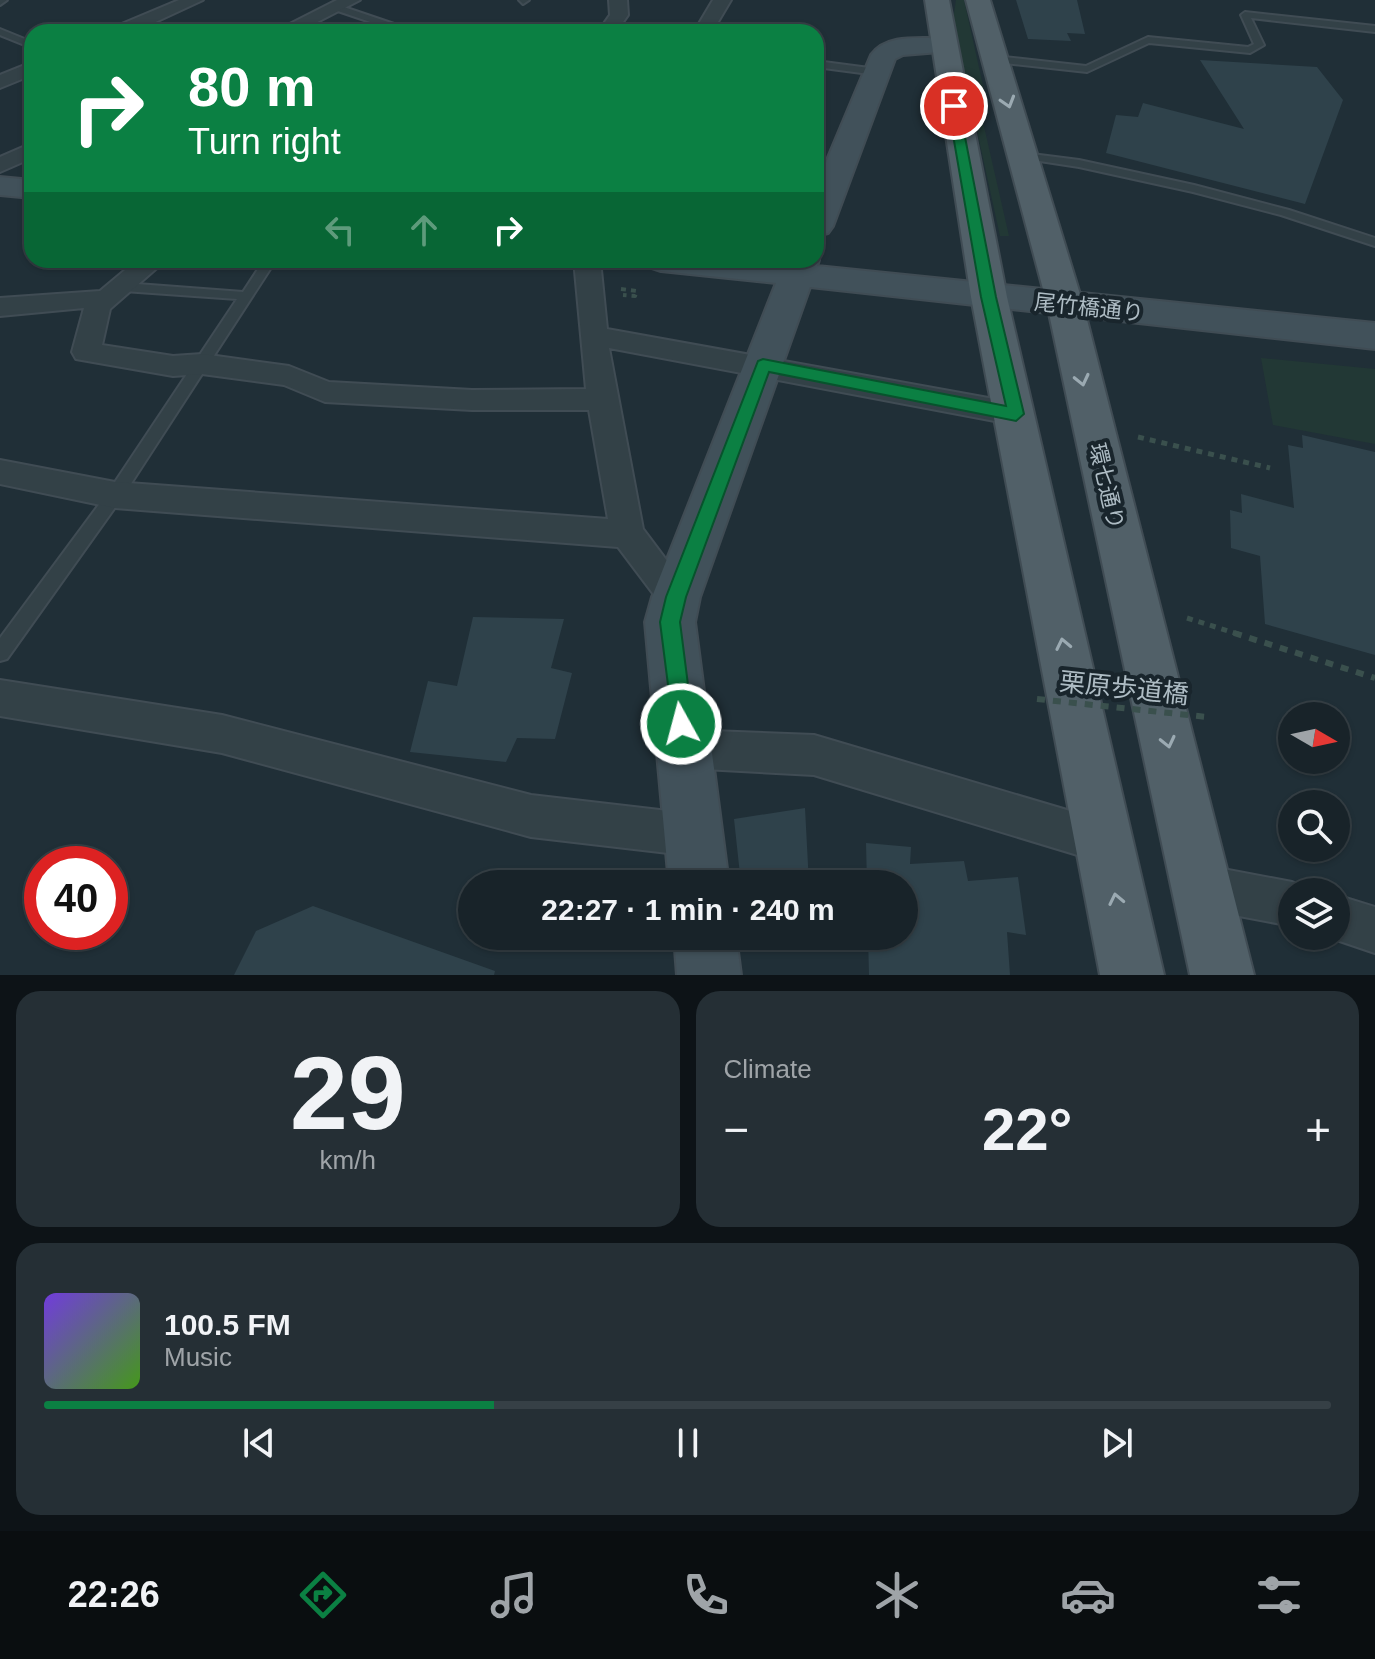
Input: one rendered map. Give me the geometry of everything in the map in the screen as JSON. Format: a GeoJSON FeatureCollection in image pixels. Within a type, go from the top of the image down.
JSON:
{"type":"FeatureCollection","features":[{"type":"Feature","properties":{"kind":"main road"},"geometry":{"type":"LineString","coordinates":[[937,0],[989,297],[1132,975]]}},
{"type":"Feature","properties":{"kind":"main road","name":"環七通り"},"geometry":{"type":"LineString","coordinates":[[978,0],[1065,304],[1222,975]]}},
{"type":"Feature","properties":{"kind":"street"},"geometry":{"type":"LineString","coordinates":[[137,24],[194,0]]}},
{"type":"Feature","properties":{"kind":"street"},"geometry":{"type":"LineString","coordinates":[[613,24],[619,15],[618,0]]}},
{"type":"Feature","properties":{"kind":"street"},"geometry":{"type":"LineString","coordinates":[[708,24],[722,0]]}},
{"type":"Feature","properties":{"kind":"street"},"geometry":{"type":"LineString","coordinates":[[300,24],[343,4]]}},
{"type":"Feature","properties":{"kind":"street"},"geometry":{"type":"LineString","coordinates":[[824,204],[884,55],[898,47],[943,46]]}},
{"type":"Feature","properties":{"kind":"street"},"geometry":{"type":"LineString","coordinates":[[0,82],[24,72]]}},
{"type":"Feature","properties":{"kind":"street"},"geometry":{"type":"LineString","coordinates":[[0,165],[24,154]]}},
{"type":"Feature","properties":{"kind":"street"},"geometry":{"type":"LineString","coordinates":[[0,186],[24,188]]}},
{"type":"Feature","properties":{"kind":"street","name":"尾竹橋通り"},"geometry":{"type":"LineString","coordinates":[[824,244],[989,297],[1375,336]]}},
{"type":"Feature","properties":{"kind":"street"},"geometry":{"type":"LineString","coordinates":[[144,268],[98,306],[86,352],[173,366],[202,364],[289,376],[325,392],[472,400],[602,399]]}},
{"type":"Feature","properties":{"kind":"street"},"geometry":{"type":"LineString","coordinates":[[588,268],[602,399],[627,534],[676,597]]}},
{"type":"Feature","properties":{"kind":"street"},"geometry":{"type":"LineString","coordinates":[[698,870],[670,622],[676,597],[799,268]]}},
{"type":"Feature","properties":{"kind":"street"},"geometry":{"type":"LineString","coordinates":[[0,307],[115,293]]}},
{"type":"Feature","properties":{"kind":"street"},"geometry":{"type":"LineString","coordinates":[[594,336],[1016,414]]}},
{"type":"Feature","properties":{"kind":"street"},"geometry":{"type":"LineString","coordinates":[[0,472],[115,495],[627,534]]}},
{"type":"Feature","properties":{"kind":"street"},"geometry":{"type":"LineString","coordinates":[[0,698],[222,734],[531,816],[694,835]]}},
{"type":"Feature","properties":{"kind":"street"},"geometry":{"type":"LineString","coordinates":[[685,749],[814,755],[1104,842]]}},
{"type":"Feature","properties":{"kind":"street"},"geometry":{"type":"LineString","coordinates":[[1202,887],[1278,901]]}},
{"type":"Feature","properties":{"kind":"street"},"geometry":{"type":"LineString","coordinates":[[1350,922],[1375,930]]}},
{"type":"Feature","properties":{"kind":"street"},"geometry":{"type":"LineString","coordinates":[[706,950],[709,975]]}},
{"type":"Feature","properties":{"kind":"lane"},"geometry":{"type":"LineString","coordinates":[[343,4],[387,24]]}},
{"type":"Feature","properties":{"kind":"lane"},"geometry":{"type":"LineString","coordinates":[[995,59],[1087,69],[1148,40],[1250,50],[1259,45],[1245,15],[1375,29]]}},
{"type":"Feature","properties":{"kind":"lane"},"geometry":{"type":"LineString","coordinates":[[0,32],[24,42]]}},
{"type":"Feature","properties":{"kind":"lane"},"geometry":{"type":"LineString","coordinates":[[824,65],[877,72]]}},
{"type":"Feature","properties":{"kind":"lane"},"geometry":{"type":"LineString","coordinates":[[1024,156],[1052,158],[1168,182],[1270,209],[1375,242]]}},
{"type":"Feature","properties":{"kind":"lane"},"geometry":{"type":"LineString","coordinates":[[0,653],[115,495],[265,268]]}},
{"type":"Feature","properties":{"kind":"lane"},"geometry":{"type":"LineString","coordinates":[[115,293],[247,296]]}},
{"type":"Feature","properties":{"kind":"path"},"geometry":{"type":"LineString","coordinates":[[1138,437],[1270,468]]}},
{"type":"Feature","properties":{"kind":"path"},"geometry":{"type":"LineString","coordinates":[[1187,618],[1375,678]]}},
{"type":"Feature","properties":{"kind":"path","name":"栗原歩道橋"},"geometry":{"type":"LineString","coordinates":[[1037,699],[1207,717]]}},
{"type":"Feature","properties":{"kind":"green space"},"geometry":{"type":"Polygon","coordinates":[[[956,0],[964,0],[984,90],[983,122],[1009,236],[1000,236],[953,21],[956,0]]]}},
{"type":"Feature","properties":{"kind":"green space"},"geometry":{"type":"Polygon","coordinates":[[[1261,358],[1375,369],[1375,444],[1273,425],[1261,358]]]}},
{"type":"Feature","properties":{"kind":"building"},"geometry":{"type":"Polygon","coordinates":[[[1016,0],[1077,0],[1085,34],[1067,33],[1071,41],[1028,39],[1016,0]]]}},
{"type":"Feature","properties":{"kind":"building"},"geometry":{"type":"Polygon","coordinates":[[[1200,60],[1317,67],[1343,100],[1305,204],[1106,153],[1116,115],[1138,117],[1143,103],[1244,129],[1200,60]]]}},
{"type":"Feature","properties":{"kind":"building"},"geometry":{"type":"Polygon","coordinates":[[[1302,435],[1375,452],[1375,655],[1265,624],[1260,556],[1231,548],[1230,510],[1242,513],[1241,494],[1294,508],[1288,445],[1303,448],[1302,435]]]}},
{"type":"Feature","properties":{"kind":"building"},"geometry":{"type":"Polygon","coordinates":[[[473,617],[564,619],[551,668],[572,673],[555,739],[517,738],[506,762],[410,752],[428,681],[457,686],[473,617]]]}},
{"type":"Feature","properties":{"kind":"building"},"geometry":{"type":"Polygon","coordinates":[[[805,808],[808,870],[739,870],[734,819],[805,808]]]}},
{"type":"Feature","properties":{"kind":"building"},"geometry":{"type":"Polygon","coordinates":[[[866,843],[911,847],[910,864],[964,861],[968,881],[1018,877],[1026,935],[1007,932],[1010,975],[869,975],[868,950],[918,950],[918,870],[867,870],[866,843]]]}},
{"type":"Feature","properties":{"kind":"building"},"geometry":{"type":"Polygon","coordinates":[[[313,906],[495,971],[494,975],[234,975],[256,931],[313,906]]]}},
{"type":"Feature","properties":{"kind":"route"},"geometry":{"type":"LineString","coordinates":[[681,724],[670,622],[676,597],[763,365],[1016,414],[989,297],[954,106]]}}]}
